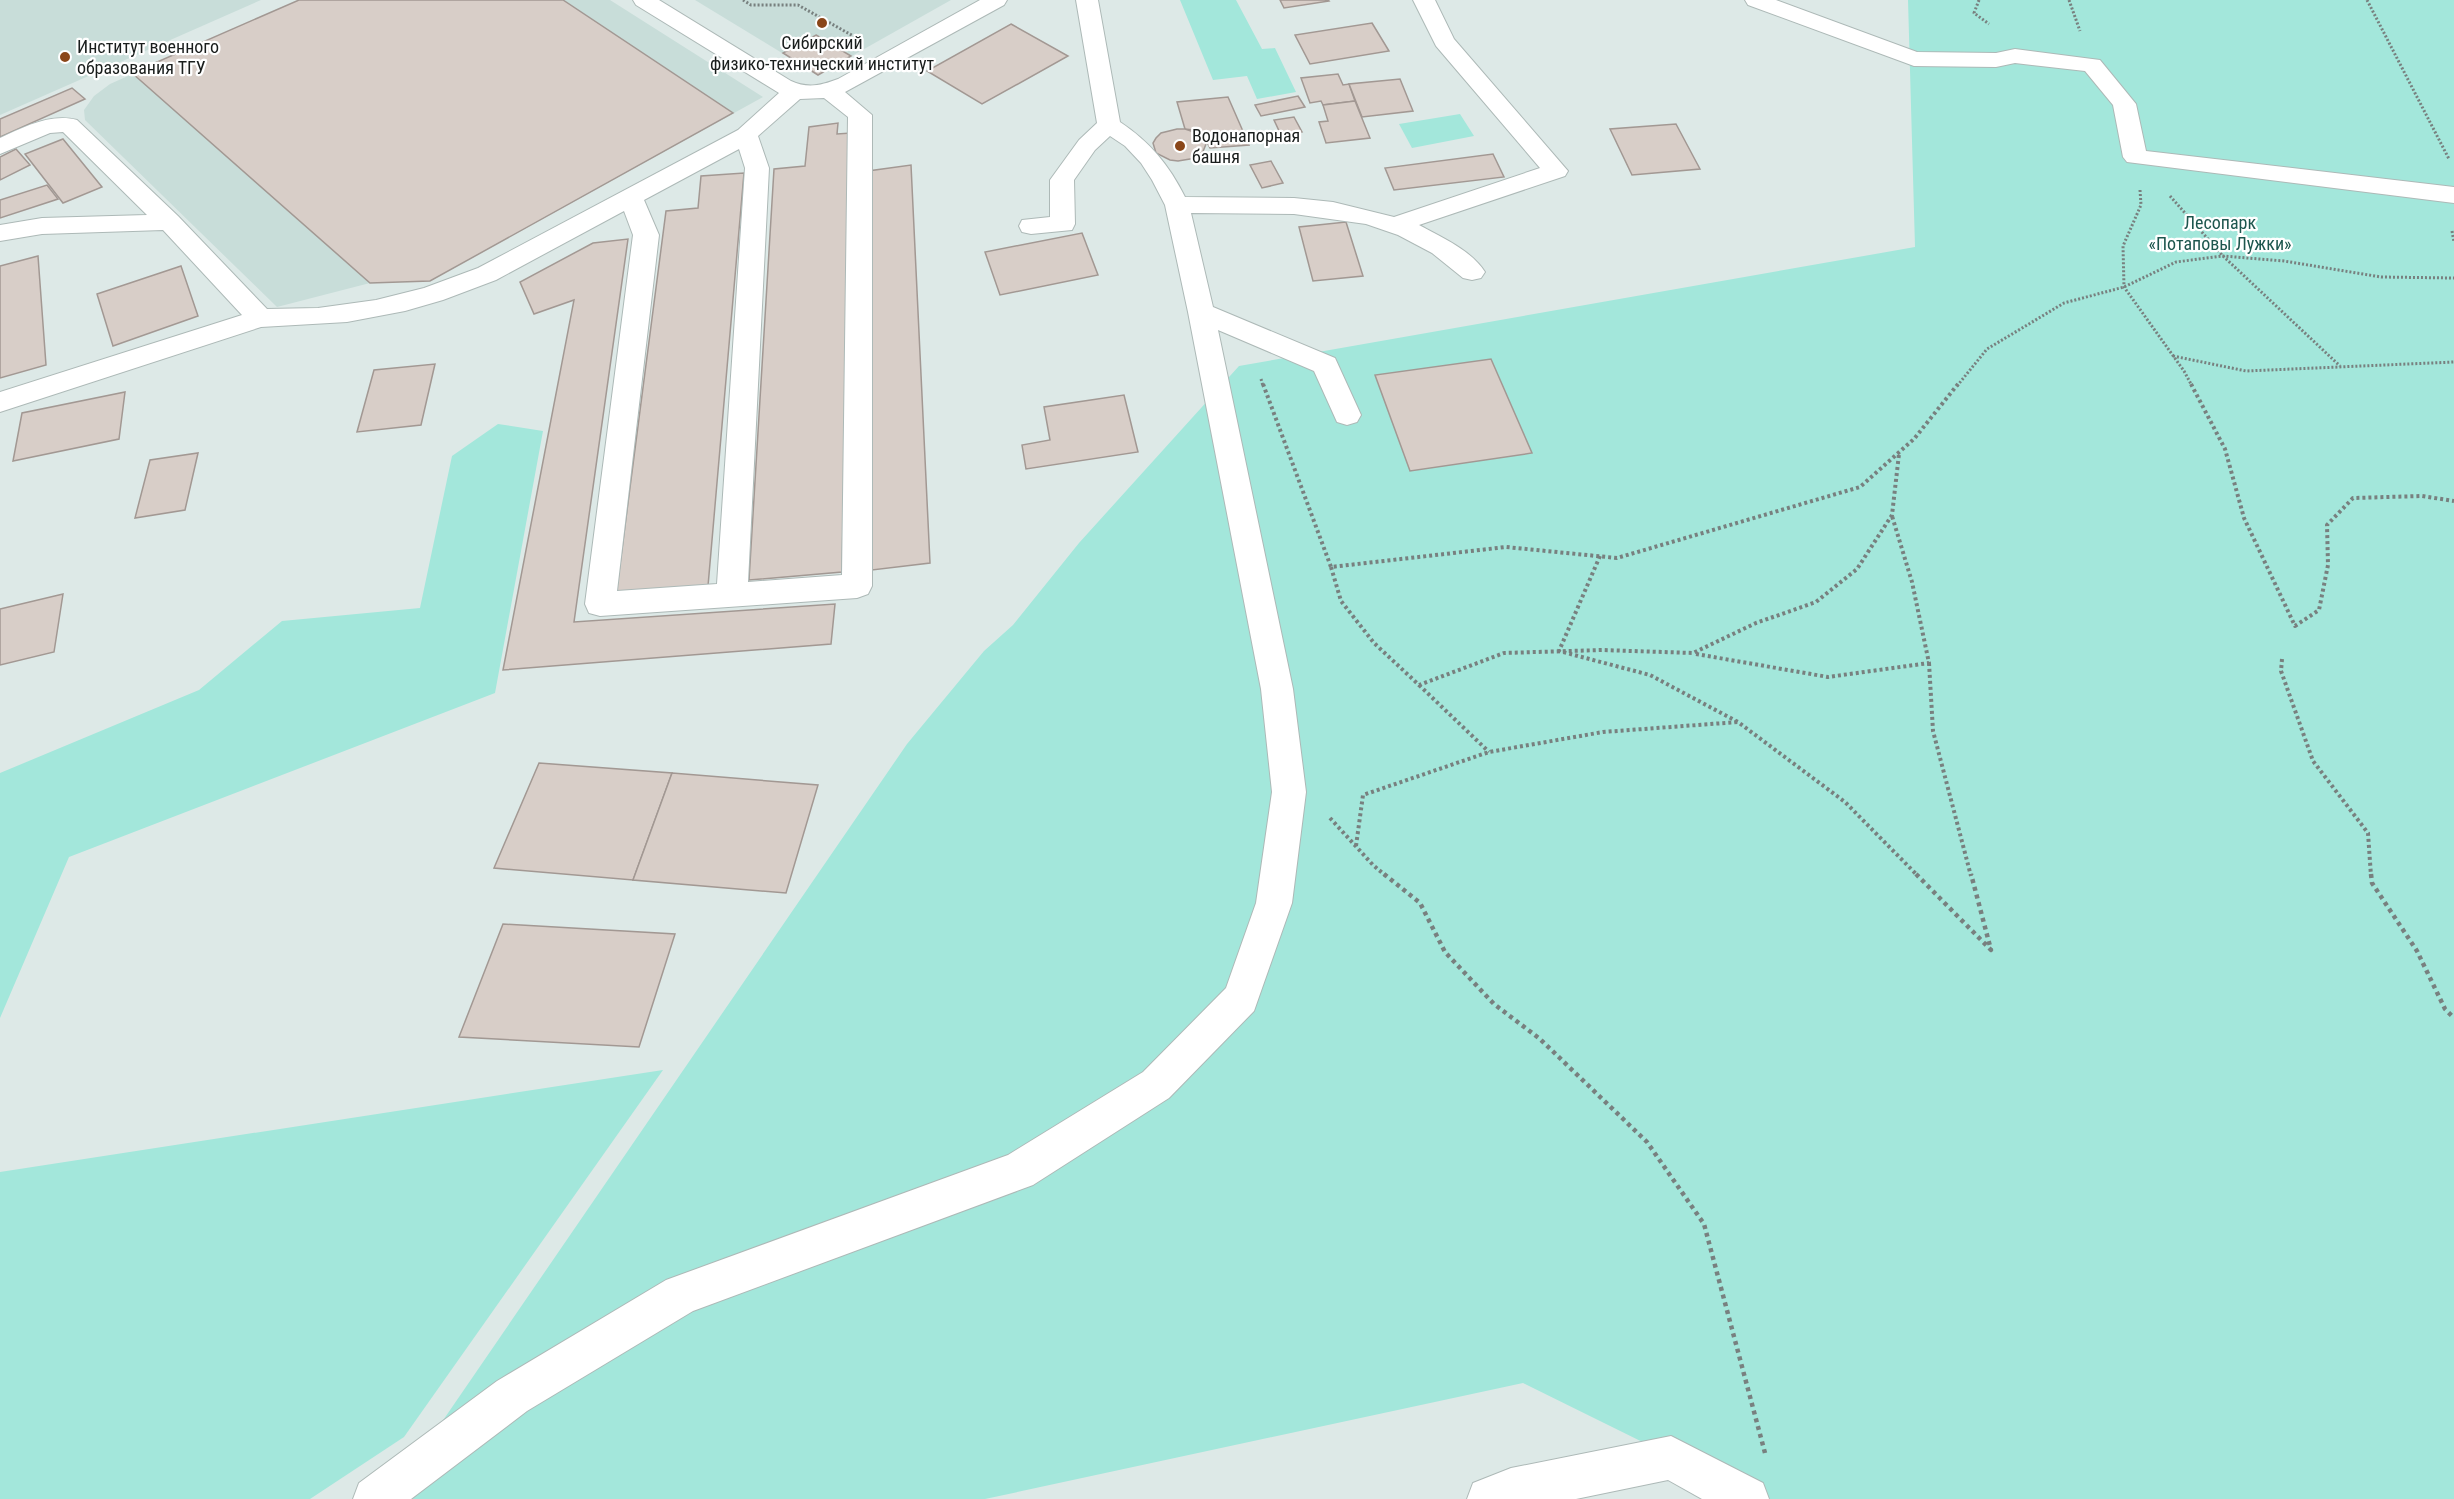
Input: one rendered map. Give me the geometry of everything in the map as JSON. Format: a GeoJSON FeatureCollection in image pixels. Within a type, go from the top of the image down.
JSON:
{"type":"FeatureCollection","features":[{"type":"Feature","properties":{"kind":"street"},"geometry":{"type":"LineString","coordinates":[[644,0],[794,92],[807,94],[829,91],[892,59],[996,0]]}},
{"type":"Feature","properties":{"kind":"street"},"geometry":{"type":"LineString","coordinates":[[375,1499],[512,1396],[681,1295],[1019,1171],[1156,1085],[1241,999],[1274,903],[1289,792],[1277,689],[1201,312],[1177,205],[1164,179],[1149,158],[1133,141],[1109,125],[1086,0]]}},
{"type":"Feature","properties":{"kind":"street"},"geometry":{"type":"LineString","coordinates":[[1398,224],[1556,171],[1444,41],[1424,0]]}},
{"type":"Feature","properties":{"kind":"street"},"geometry":{"type":"LineString","coordinates":[[1756,0],[1914,59],[1996,60],[2015,56],[2092,65],[2124,104],[2135,157],[2454,195]]}},
{"type":"Feature","properties":{"kind":"street"},"geometry":{"type":"LineString","coordinates":[[631,198],[646,235],[600,604],[857,586],[860,115],[829,91]]}},
{"type":"Feature","properties":{"kind":"street"},"geometry":{"type":"LineString","coordinates":[[0,402],[260,318],[294,318],[399,304],[453,289],[487,274],[746,135],[794,92]]}},
{"type":"Feature","properties":{"kind":"street"},"geometry":{"type":"LineString","coordinates":[[0,147],[41,128],[57,124],[69,125],[169,222],[260,318]]}},
{"type":"Feature","properties":{"kind":"street"},"geometry":{"type":"LineString","coordinates":[[1031,226],[1063,224],[1062,180],[1087,145],[1109,125]]}},
{"type":"Feature","properties":{"kind":"street"},"geometry":{"type":"LineString","coordinates":[[732,595],[757,168],[746,135]]}},
{"type":"Feature","properties":{"kind":"street"},"geometry":{"type":"LineString","coordinates":[[1177,205],[1309,206],[1357,213],[1398,224],[1456,257],[1472,272]]}},
{"type":"Feature","properties":{"kind":"street"},"geometry":{"type":"LineString","coordinates":[[0,234],[52,226],[169,222]]}},
{"type":"Feature","properties":{"kind":"street"},"geometry":{"type":"LineString","coordinates":[[1201,312],[1325,365],[1347,415]]}},
{"type":"Feature","properties":{"kind":"street"},"geometry":{"type":"LineString","coordinates":[[1489,1499],[1511,1490],[1671,1458],[1758,1481]]}},
{"type":"Feature","properties":{"kind":"path"},"geometry":{"type":"LineString","coordinates":[[743,0],[751,5],[798,5],[892,59]]}},
{"type":"Feature","properties":{"kind":"path"},"geometry":{"type":"LineString","coordinates":[[2367,0],[2454,169]]}},
{"type":"Feature","properties":{"kind":"path"},"geometry":{"type":"LineString","coordinates":[[2135,157],[2223,256],[2340,366]]}},
{"type":"Feature","properties":{"kind":"path"},"geometry":{"type":"LineString","coordinates":[[2135,157],[2141,205],[2123,246],[2124,287],[2184,371],[2225,449],[2244,519],[2295,626],[2319,610],[2328,565],[2327,525],[2354,498],[2422,496],[2454,501]]}},
{"type":"Feature","properties":{"kind":"path"},"geometry":{"type":"LineString","coordinates":[[1331,567],[1506,547],[1617,558],[1860,487],[1914,439],[1987,349],[2064,303],[2124,287],[2176,262],[2223,256],[2284,261],[2381,277],[2454,278]]}},
{"type":"Feature","properties":{"kind":"path"},"geometry":{"type":"LineString","coordinates":[[1243,330],[1331,567],[1341,601],[1374,643],[1490,752]]}},
{"type":"Feature","properties":{"kind":"path"},"geometry":{"type":"LineString","coordinates":[[2172,356],[2246,370],[2454,362]]}},
{"type":"Feature","properties":{"kind":"path"},"geometry":{"type":"LineString","coordinates":[[1559,651],[1650,675],[1738,722],[1845,802],[1991,950],[1933,731],[1929,663],[1912,582],[1892,515],[1899,453]]}},
{"type":"Feature","properties":{"kind":"path"},"geometry":{"type":"LineString","coordinates":[[1693,653],[1755,623],[1816,602],[1857,569],[1892,515]]}},
{"type":"Feature","properties":{"kind":"path"},"geometry":{"type":"LineString","coordinates":[[1559,651],[1600,556]]}},
{"type":"Feature","properties":{"kind":"path"},"geometry":{"type":"LineString","coordinates":[[1419,685],[1504,653],[1559,651],[1693,653],[1828,677],[1929,663]]}},
{"type":"Feature","properties":{"kind":"path"},"geometry":{"type":"LineString","coordinates":[[2282,659],[2280,671],[2313,761],[2368,833],[2373,883],[2416,951],[2445,1010],[2454,1018]]}},
{"type":"Feature","properties":{"kind":"path"},"geometry":{"type":"LineString","coordinates":[[1356,846],[1363,795],[1490,752],[1603,732],[1738,722]]}},
{"type":"Feature","properties":{"kind":"path"},"geometry":{"type":"LineString","coordinates":[[1289,792],[1335,821],[1373,865],[1419,903],[1445,952],[1494,1004],[1540,1039],[1647,1142],[1704,1224],[1758,1481]]}},
{"type":"Feature","properties":{"kind":"shaded area","name":"Институт военного образования ТГУ"},"geometry":{"type":"Polygon","coordinates":[[[0,0],[261,0],[0,115],[0,0]]]}},
{"type":"Feature","properties":{"kind":"shaded area"},"geometry":{"type":"Polygon","coordinates":[[[299,0],[610,0],[763,97],[430,281],[370,283],[277,307],[85,120],[84,110],[94,96],[110,84],[299,0]]]}},
{"type":"Feature","properties":{"kind":"shaded area","name":"Сибирский физико-технический институт"},"geometry":{"type":"Polygon","coordinates":[[[695,0],[951,0],[818,75],[695,0]]]}},
{"type":"Feature","properties":{"kind":"green space"},"geometry":{"type":"Polygon","coordinates":[[[1180,0],[1236,0],[1262,49],[1275,48],[1296,92],[1257,99],[1247,76],[1213,80],[1180,0]]]}},
{"type":"Feature","properties":{"kind":"green space","name":"Лесопарк «Потаповы Лужки»"},"geometry":{"type":"Polygon","coordinates":[[[1908,0],[2454,0],[2454,1499],[1758,1499],[1523,1383],[985,1499],[389,1499],[907,744],[984,651],[1013,625],[1079,543],[1239,366],[1915,247],[1908,0]]]}},
{"type":"Feature","properties":{"kind":"green space"},"geometry":{"type":"Polygon","coordinates":[[[1460,114],[1474,136],[1412,148],[1399,124],[1460,114]]]}},
{"type":"Feature","properties":{"kind":"green space"},"geometry":{"type":"Polygon","coordinates":[[[498,424],[543,431],[495,693],[69,857],[0,1018],[0,773],[199,690],[282,621],[420,608],[452,456],[498,424]]]}},
{"type":"Feature","properties":{"kind":"green space"},"geometry":{"type":"Polygon","coordinates":[[[663,1070],[404,1437],[310,1499],[0,1499],[0,1172],[663,1070]]]}},
{"type":"Feature","properties":{"kind":"building"},"geometry":{"type":"Polygon","coordinates":[[[299,0],[563,0],[733,113],[430,281],[370,283],[132,73],[299,0]]]}},
{"type":"Feature","properties":{"kind":"building"},"geometry":{"type":"Polygon","coordinates":[[[1280,0],[1328,0],[1329,1],[1284,8],[1280,0]]]}},
{"type":"Feature","properties":{"kind":"building"},"geometry":{"type":"Polygon","coordinates":[[[1372,23],[1389,51],[1310,64],[1295,35],[1372,23]]]}},
{"type":"Feature","properties":{"kind":"building"},"geometry":{"type":"Polygon","coordinates":[[[1011,24],[1068,56],[982,104],[927,71],[1011,24]]]}},
{"type":"Feature","properties":{"kind":"building"},"geometry":{"type":"Polygon","coordinates":[[[816,35],[851,56],[818,75],[783,53],[816,35]]]}},
{"type":"Feature","properties":{"kind":"building"},"geometry":{"type":"Polygon","coordinates":[[[1338,74],[1343,85],[1349,84],[1355,101],[1323,105],[1321,101],[1310,103],[1301,78],[1338,74]]]}},
{"type":"Feature","properties":{"kind":"building"},"geometry":{"type":"Polygon","coordinates":[[[1400,79],[1413,111],[1362,117],[1349,84],[1400,79]]]}},
{"type":"Feature","properties":{"kind":"building"},"geometry":{"type":"Polygon","coordinates":[[[72,88],[85,99],[0,137],[0,119],[72,88]]]}},
{"type":"Feature","properties":{"kind":"building"},"geometry":{"type":"Polygon","coordinates":[[[1298,96],[1305,107],[1261,116],[1255,105],[1298,96]]]}},
{"type":"Feature","properties":{"kind":"building"},"geometry":{"type":"Polygon","coordinates":[[[1228,97],[1249,145],[1210,148],[1201,131],[1185,129],[1177,102],[1228,97]]]}},
{"type":"Feature","properties":{"kind":"building"},"geometry":{"type":"Polygon","coordinates":[[[1355,101],[1370,138],[1326,143],[1319,122],[1328,121],[1323,105],[1355,101]]]}},
{"type":"Feature","properties":{"kind":"building"},"geometry":{"type":"Polygon","coordinates":[[[1294,117],[1302,132],[1281,135],[1274,120],[1294,117]]]}},
{"type":"Feature","properties":{"kind":"building"},"geometry":{"type":"Polygon","coordinates":[[[838,123],[837,134],[851,133],[842,572],[749,580],[774,169],[805,166],[809,127],[838,123]]]}},
{"type":"Feature","properties":{"kind":"building"},"geometry":{"type":"Polygon","coordinates":[[[1676,124],[1700,169],[1632,175],[1610,129],[1676,124]]]}},
{"type":"Feature","properties":{"kind":"building","name":"Водонапорная башня"},"geometry":{"type":"Polygon","coordinates":[[[1177,129],[1200,134],[1206,144],[1202,154],[1196,158],[1178,161],[1156,153],[1153,143],[1156,138],[1161,133],[1177,129]]]}},
{"type":"Feature","properties":{"kind":"building"},"geometry":{"type":"Polygon","coordinates":[[[63,139],[102,187],[63,203],[25,154],[63,139]]]}},
{"type":"Feature","properties":{"kind":"building"},"geometry":{"type":"Polygon","coordinates":[[[16,149],[30,165],[0,180],[0,157],[16,149]]]}},
{"type":"Feature","properties":{"kind":"building"},"geometry":{"type":"Polygon","coordinates":[[[1493,154],[1504,177],[1394,190],[1385,168],[1493,154]]]}},
{"type":"Feature","properties":{"kind":"building"},"geometry":{"type":"Polygon","coordinates":[[[1271,161],[1283,183],[1262,188],[1250,165],[1271,161]]]}},
{"type":"Feature","properties":{"kind":"building"},"geometry":{"type":"Polygon","coordinates":[[[911,165],[930,563],[872,570],[868,171],[911,165]]]}},
{"type":"Feature","properties":{"kind":"building"},"geometry":{"type":"Polygon","coordinates":[[[744,173],[708,586],[616,595],[666,211],[698,208],[701,176],[744,173]]]}},
{"type":"Feature","properties":{"kind":"building"},"geometry":{"type":"Polygon","coordinates":[[[47,185],[58,199],[0,218],[0,200],[47,185]]]}},
{"type":"Feature","properties":{"kind":"building"},"geometry":{"type":"Polygon","coordinates":[[[1346,222],[1363,276],[1313,281],[1299,227],[1346,222]]]}},
{"type":"Feature","properties":{"kind":"building"},"geometry":{"type":"Polygon","coordinates":[[[1082,233],[1098,275],[1000,295],[985,252],[1082,233]]]}},
{"type":"Feature","properties":{"kind":"building"},"geometry":{"type":"Polygon","coordinates":[[[628,239],[574,622],[835,604],[831,644],[503,670],[574,300],[534,314],[520,282],[593,243],[628,239]]]}},
{"type":"Feature","properties":{"kind":"building"},"geometry":{"type":"Polygon","coordinates":[[[38,256],[46,365],[0,378],[0,266],[38,256]]]}},
{"type":"Feature","properties":{"kind":"building"},"geometry":{"type":"Polygon","coordinates":[[[181,266],[198,316],[113,346],[97,294],[181,266]]]}},
{"type":"Feature","properties":{"kind":"building"},"geometry":{"type":"Polygon","coordinates":[[[1491,359],[1532,453],[1410,471],[1375,375],[1491,359]]]}},
{"type":"Feature","properties":{"kind":"building"},"geometry":{"type":"Polygon","coordinates":[[[435,364],[421,425],[357,432],[374,370],[435,364]]]}},
{"type":"Feature","properties":{"kind":"building"},"geometry":{"type":"Polygon","coordinates":[[[125,392],[119,439],[13,461],[22,413],[125,392]]]}},
{"type":"Feature","properties":{"kind":"building"},"geometry":{"type":"Polygon","coordinates":[[[1124,395],[1138,452],[1026,469],[1022,445],[1050,440],[1044,407],[1124,395]]]}},
{"type":"Feature","properties":{"kind":"building"},"geometry":{"type":"Polygon","coordinates":[[[198,453],[185,510],[135,518],[150,460],[198,453]]]}},
{"type":"Feature","properties":{"kind":"building"},"geometry":{"type":"Polygon","coordinates":[[[63,594],[54,652],[0,665],[0,609],[63,594]]]}},
{"type":"Feature","properties":{"kind":"building"},"geometry":{"type":"Polygon","coordinates":[[[539,763],[672,773],[633,880],[494,868],[539,763]]]}},
{"type":"Feature","properties":{"kind":"building"},"geometry":{"type":"Polygon","coordinates":[[[672,773],[818,785],[786,893],[633,880],[672,773]]]}},
{"type":"Feature","properties":{"kind":"building"},"geometry":{"type":"Polygon","coordinates":[[[503,924],[675,934],[639,1047],[459,1037],[503,924]]]}},
{"type":"Feature","properties":{"kind":"place","name":"Сибирский физико-технический институт"},"geometry":{"type":"Point","coordinates":[822,23]}},
{"type":"Feature","properties":{"kind":"place","name":"Институт военного образования ТГУ"},"geometry":{"type":"Point","coordinates":[65,57]}},
{"type":"Feature","properties":{"kind":"place","name":"Водонапорная башня"},"geometry":{"type":"Point","coordinates":[1180,146]}}]}
